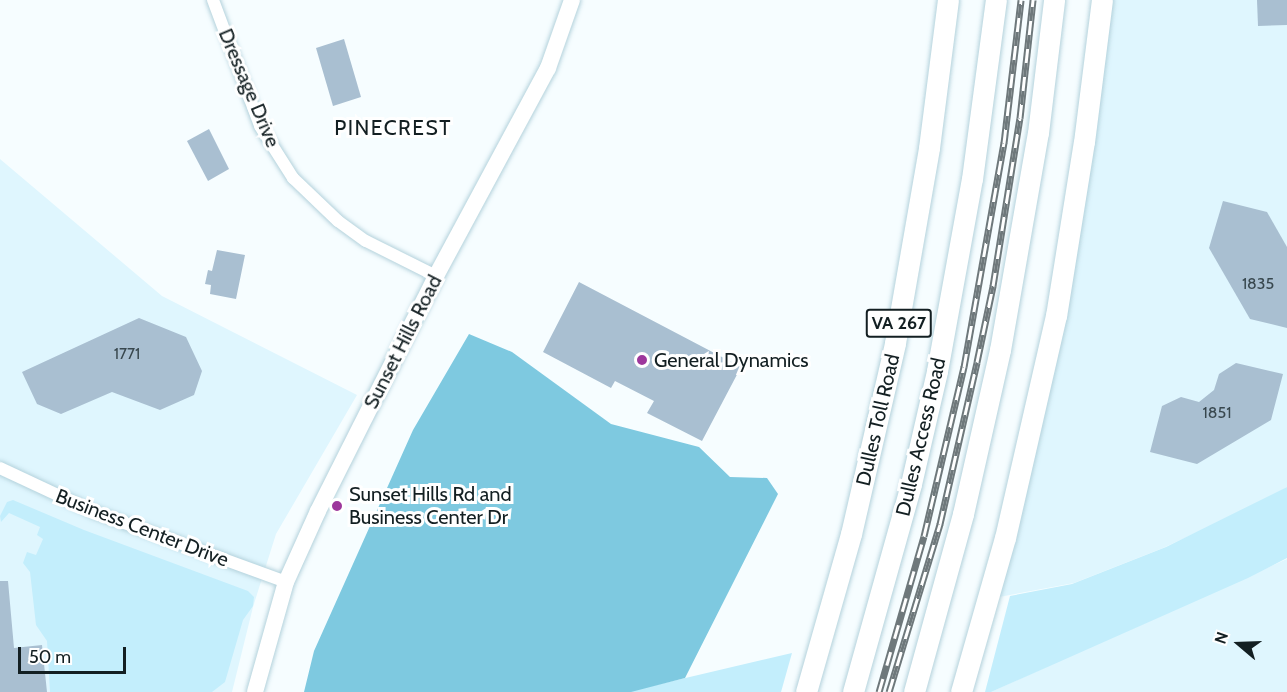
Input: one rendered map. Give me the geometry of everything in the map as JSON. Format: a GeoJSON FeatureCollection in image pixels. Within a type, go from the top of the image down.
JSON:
{"type":"FeatureCollection","features":[{"type":"Feature","properties":{"kind":"highway","name":"Dulles Toll Road"},"geometry":{"type":"LineString","coordinates":[[806,692],[851,534],[895,343],[926,168],[948,0]]}},
{"type":"Feature","properties":{"kind":"highway","name":"Dulles Access Road"},"geometry":{"type":"LineString","coordinates":[[853,692],[911,484],[956,278],[983,105],[996,0]]}},
{"type":"Feature","properties":{"kind":"highway"},"geometry":{"type":"LineString","coordinates":[[914,692],[963,514],[1000,350],[1038,133],[1054,0]]}},
{"type":"Feature","properties":{"kind":"highway"},"geometry":{"type":"LineString","coordinates":[[961,692],[991,590],[1025,459],[1056,316],[1084,142],[1102,0]]}},
{"type":"Feature","properties":{"kind":"main road","name":"Sunset Hills Road"},"geometry":{"type":"LineString","coordinates":[[255,692],[286,582],[325,495],[436,276],[548,68],[572,0]]}},
{"type":"Feature","properties":{"kind":"street","name":"Dressage Drive"},"geometry":{"type":"LineString","coordinates":[[213,0],[260,126],[293,178],[338,221],[366,242],[436,276]]}},
{"type":"Feature","properties":{"kind":"street","name":"Business Center Drive"},"geometry":{"type":"LineString","coordinates":[[0,468],[94,513],[286,582]]}},
{"type":"Feature","properties":{"kind":"shaded area"},"geometry":{"type":"Polygon","coordinates":[[[1101,0],[1287,0],[1287,487],[1258,504],[1163,548],[1074,583],[988,599],[1032,421],[1101,0]]]}},
{"type":"Feature","properties":{"kind":"shaded area"},"geometry":{"type":"Polygon","coordinates":[[[0,159],[162,296],[357,395],[276,534],[253,607],[232,692],[0,692],[0,159]]]}},
{"type":"Feature","properties":{"kind":"shaded area"},"geometry":{"type":"Polygon","coordinates":[[[469,334],[512,352],[611,424],[699,447],[730,477],[767,478],[778,494],[685,678],[631,692],[304,692],[314,651],[413,430],[469,334]]]}},
{"type":"Feature","properties":{"kind":"shaded area"},"geometry":{"type":"Polygon","coordinates":[[[1287,487],[1287,558],[1248,578],[991,692],[985,692],[1010,596],[1072,584],[1166,547],[1287,487]]]}},
{"type":"Feature","properties":{"kind":"shaded area"},"geometry":{"type":"Polygon","coordinates":[[[13,500],[84,530],[248,591],[254,597],[253,606],[243,620],[225,682],[212,692],[50,692],[47,641],[36,625],[30,572],[23,563],[27,552],[36,555],[43,539],[37,535],[40,527],[9,513],[1,522],[0,516],[7,502],[13,500]]]}},
{"type":"Feature","properties":{"kind":"shaded area"},"geometry":{"type":"Polygon","coordinates":[[[1287,559],[1287,692],[991,692],[1079,652],[1287,559]]]}},
{"type":"Feature","properties":{"kind":"shaded area"},"geometry":{"type":"Polygon","coordinates":[[[792,653],[781,692],[626,692],[792,653]]]}},
{"type":"Feature","properties":{"kind":"building"},"geometry":{"type":"Polygon","coordinates":[[[1257,0],[1287,0],[1287,25],[1258,26],[1257,0]]]}},
{"type":"Feature","properties":{"kind":"building"},"geometry":{"type":"Polygon","coordinates":[[[344,39],[361,97],[333,106],[316,48],[344,39]]]}},
{"type":"Feature","properties":{"kind":"building"},"geometry":{"type":"Polygon","coordinates":[[[209,129],[229,169],[208,181],[187,141],[209,129]]]}},
{"type":"Feature","properties":{"kind":"building"},"geometry":{"type":"Polygon","coordinates":[[[1223,201],[1267,212],[1287,247],[1287,328],[1250,319],[1209,248],[1223,201]]]}},
{"type":"Feature","properties":{"kind":"building"},"geometry":{"type":"Polygon","coordinates":[[[217,250],[245,255],[236,299],[210,294],[211,285],[205,284],[208,270],[212,271],[217,250]]]}},
{"type":"Feature","properties":{"kind":"building","name":"General Dynamics"},"geometry":{"type":"Polygon","coordinates":[[[579,282],[741,367],[702,441],[647,413],[654,401],[615,381],[611,388],[543,352],[579,282]]]}},
{"type":"Feature","properties":{"kind":"building"},"geometry":{"type":"Polygon","coordinates":[[[139,318],[186,337],[202,371],[194,395],[160,410],[112,392],[61,414],[37,404],[22,372],[139,318]]]}},
{"type":"Feature","properties":{"kind":"building"},"geometry":{"type":"Polygon","coordinates":[[[1236,363],[1283,374],[1271,420],[1197,464],[1150,452],[1162,406],[1181,397],[1199,402],[1214,390],[1219,374],[1236,363]]]}},
{"type":"Feature","properties":{"kind":"building"},"geometry":{"type":"Polygon","coordinates":[[[0,581],[8,581],[14,648],[42,645],[47,692],[0,692],[0,581]]]}},
{"type":"Feature","properties":{"kind":"railway"},"geometry":{"type":"LineString","coordinates":[[879,692],[924,536],[964,367],[1004,143],[1021,0]]}},
{"type":"Feature","properties":{"kind":"railway"},"geometry":{"type":"LineString","coordinates":[[889,692],[940,524],[993,286],[1020,118],[1033,0]]}},
{"type":"Feature","properties":{"kind":"place","name":"General Dynamics"},"geometry":{"type":"Point","coordinates":[642,360]}},
{"type":"Feature","properties":{"kind":"place","name":"Sunset Hills Rd and Business Center Dr"},"geometry":{"type":"Point","coordinates":[337,506]}},
{"type":"Feature","properties":{"kind":"district","name":"PINECREST"},"geometry":{"type":"Point","coordinates":[393,128]}}]}
